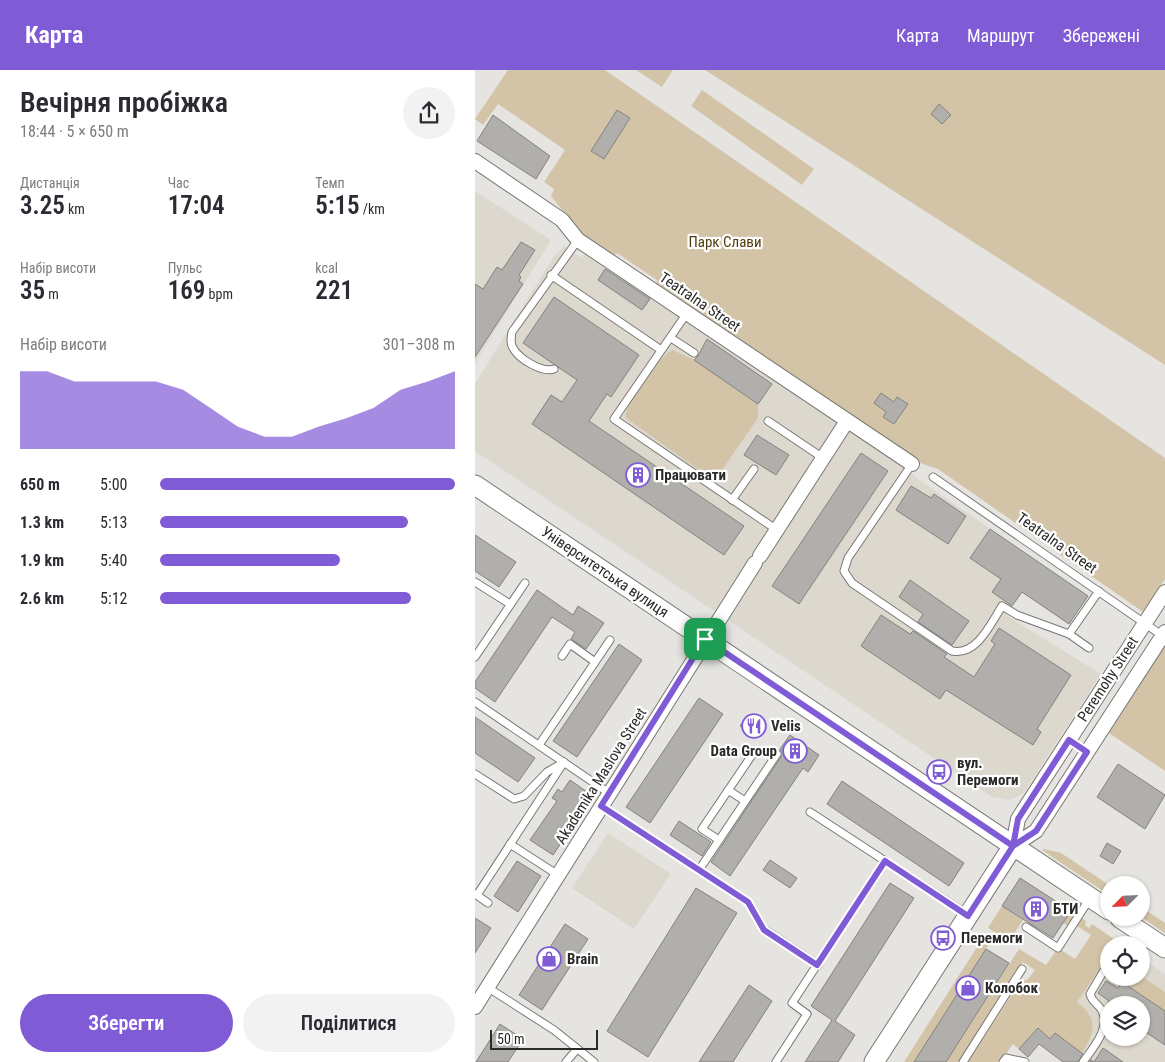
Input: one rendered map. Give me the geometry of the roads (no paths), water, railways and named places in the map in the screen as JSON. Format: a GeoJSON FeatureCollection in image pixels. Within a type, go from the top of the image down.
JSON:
{"type":"FeatureCollection","features":[{"type":"Feature","properties":{"kind":"main road","name":"Університетська вулиця"},"geometry":{"type":"LineString","coordinates":[[475,485],[1100,904]]}},
{"type":"Feature","properties":{"kind":"main road","name":"Peremohy Street"},"geometry":{"type":"LineString","coordinates":[[873,1062],[1013,846]]}},
{"type":"Feature","properties":{"kind":"main road"},"geometry":{"type":"LineString","coordinates":[[1127,926],[1138,936]]}},
{"type":"Feature","properties":{"kind":"main road"},"geometry":{"type":"LineString","coordinates":[[1150,944],[1165,948]]}},
{"type":"Feature","properties":{"kind":"street","name":"Teatralna Street"},"geometry":{"type":"LineString","coordinates":[[475,161],[562,220],[578,240],[912,464]]}},
{"type":"Feature","properties":{"kind":"street","name":"Akademika Maslova Street"},"geometry":{"type":"LineString","coordinates":[[475,1007],[705,639],[847,421]]}},
{"type":"Feature","properties":{"kind":"street","name":"Peremohy Street"},"geometry":{"type":"LineString","coordinates":[[1013,846],[1018,819],[1165,593]]}},
{"type":"Feature","properties":{"kind":"street","name":"Peremohy Street"},"geometry":{"type":"LineString","coordinates":[[1013,846],[1036,831],[1164,634]]}},
{"type":"Feature","properties":{"kind":"street"},"geometry":{"type":"LineString","coordinates":[[1069,740],[1087,752]]}},
{"type":"Feature","properties":{"kind":"lane"},"geometry":{"type":"LineString","coordinates":[[554,370],[542,370],[517,353],[511,338],[512,332],[578,240]]}},
{"type":"Feature","properties":{"kind":"lane"},"geometry":{"type":"LineString","coordinates":[[551,276],[661,350]]}},
{"type":"Feature","properties":{"kind":"lane"},"geometry":{"type":"LineString","coordinates":[[687,313],[614,419],[777,530]]}},
{"type":"Feature","properties":{"kind":"lane"},"geometry":{"type":"LineString","coordinates":[[671,338],[694,354]]}},
{"type":"Feature","properties":{"kind":"lane"},"geometry":{"type":"LineString","coordinates":[[769,421],[823,458]]}},
{"type":"Feature","properties":{"kind":"lane"},"geometry":{"type":"LineString","coordinates":[[912,464],[848,558],[844,571],[847,578],[952,651],[968,650],[975,645],[1002,606],[1017,615],[1069,634],[1089,648]]}},
{"type":"Feature","properties":{"kind":"lane"},"geometry":{"type":"LineString","coordinates":[[732,500],[754,468]]}},
{"type":"Feature","properties":{"kind":"lane","name":"Teatralna Street"},"geometry":{"type":"LineString","coordinates":[[933,477],[1145,623],[1164,634]]}},
{"type":"Feature","properties":{"kind":"lane"},"geometry":{"type":"LineString","coordinates":[[475,582],[510,604]]}},
{"type":"Feature","properties":{"kind":"lane"},"geometry":{"type":"LineString","coordinates":[[475,658],[525,583]]}},
{"type":"Feature","properties":{"kind":"lane"},"geometry":{"type":"LineString","coordinates":[[1069,634],[1099,591]]}},
{"type":"Feature","properties":{"kind":"lane"},"geometry":{"type":"LineString","coordinates":[[539,745],[610,640]]}},
{"type":"Feature","properties":{"kind":"lane"},"geometry":{"type":"LineString","coordinates":[[562,656],[570,644],[595,662]]}},
{"type":"Feature","properties":{"kind":"lane"},"geometry":{"type":"LineString","coordinates":[[475,702],[609,793]]}},
{"type":"Feature","properties":{"kind":"lane"},"geometry":{"type":"LineString","coordinates":[[719,840],[702,829],[754,752]]}},
{"type":"Feature","properties":{"kind":"lane"},"geometry":{"type":"LineString","coordinates":[[699,870],[777,754]]}},
{"type":"Feature","properties":{"kind":"lane"},"geometry":{"type":"LineString","coordinates":[[475,774],[509,797],[519,798],[547,772],[564,762]]}},
{"type":"Feature","properties":{"kind":"lane"},"geometry":{"type":"LineString","coordinates":[[488,903],[476,894],[564,762]]}},
{"type":"Feature","properties":{"kind":"lane"},"geometry":{"type":"LineString","coordinates":[[728,790],[745,801]]}},
{"type":"Feature","properties":{"kind":"lane"},"geometry":{"type":"LineString","coordinates":[[601,806],[748,902],[764,930],[817,965]]}},
{"type":"Feature","properties":{"kind":"lane"},"geometry":{"type":"LineString","coordinates":[[811,812],[968,916]]}},
{"type":"Feature","properties":{"kind":"lane"},"geometry":{"type":"LineString","coordinates":[[510,844],[558,875]]}},
{"type":"Feature","properties":{"kind":"lane"},"geometry":{"type":"LineString","coordinates":[[776,1062],[807,1014],[792,1004],[885,861]]}},
{"type":"Feature","properties":{"kind":"lane"},"geometry":{"type":"LineString","coordinates":[[1026,927],[1058,948],[1090,898]]}},
{"type":"Feature","properties":{"kind":"lane"},"geometry":{"type":"LineString","coordinates":[[963,1062],[1022,969]]}},
{"type":"Feature","properties":{"kind":"lane"},"geometry":{"type":"LineString","coordinates":[[1083,1062],[1099,1038],[1105,1024],[1101,1009],[1092,1001],[1090,994],[1100,977]]}},
{"type":"Feature","properties":{"kind":"lane"},"geometry":{"type":"LineString","coordinates":[[487,987],[525,1010],[594,1062]]}},
{"type":"Feature","properties":{"kind":"lane"},"geometry":{"type":"LineString","coordinates":[[566,1062],[577,1049]]}},
{"type":"Feature","properties":{"kind":"lane"},"geometry":{"type":"LineString","coordinates":[[1003,1062],[1006,1058],[1025,1062]]}},
{"type":"Feature","properties":{"kind":"place","name":"Працювати"},"geometry":{"type":"Point","coordinates":[638,475]}},
{"type":"Feature","properties":{"kind":"place","name":"Velis"},"geometry":{"type":"Point","coordinates":[754,726]}},
{"type":"Feature","properties":{"kind":"place","name":"Data Group"},"geometry":{"type":"Point","coordinates":[795,751]}},
{"type":"Feature","properties":{"kind":"place","name":"вул. Перемоги"},"geometry":{"type":"Point","coordinates":[939,772]}},
{"type":"Feature","properties":{"kind":"place","name":"БТИ"},"geometry":{"type":"Point","coordinates":[1036,909]}},
{"type":"Feature","properties":{"kind":"place","name":"Перемоги"},"geometry":{"type":"Point","coordinates":[943,938]}},
{"type":"Feature","properties":{"kind":"place","name":"Brain"},"geometry":{"type":"Point","coordinates":[549,959]}},
{"type":"Feature","properties":{"kind":"place","name":"Колобок"},"geometry":{"type":"Point","coordinates":[968,988]}},
{"type":"Feature","properties":{"kind":"park label","name":"Парк Слави"},"geometry":{"type":"Point","coordinates":[725,242]}}]}
